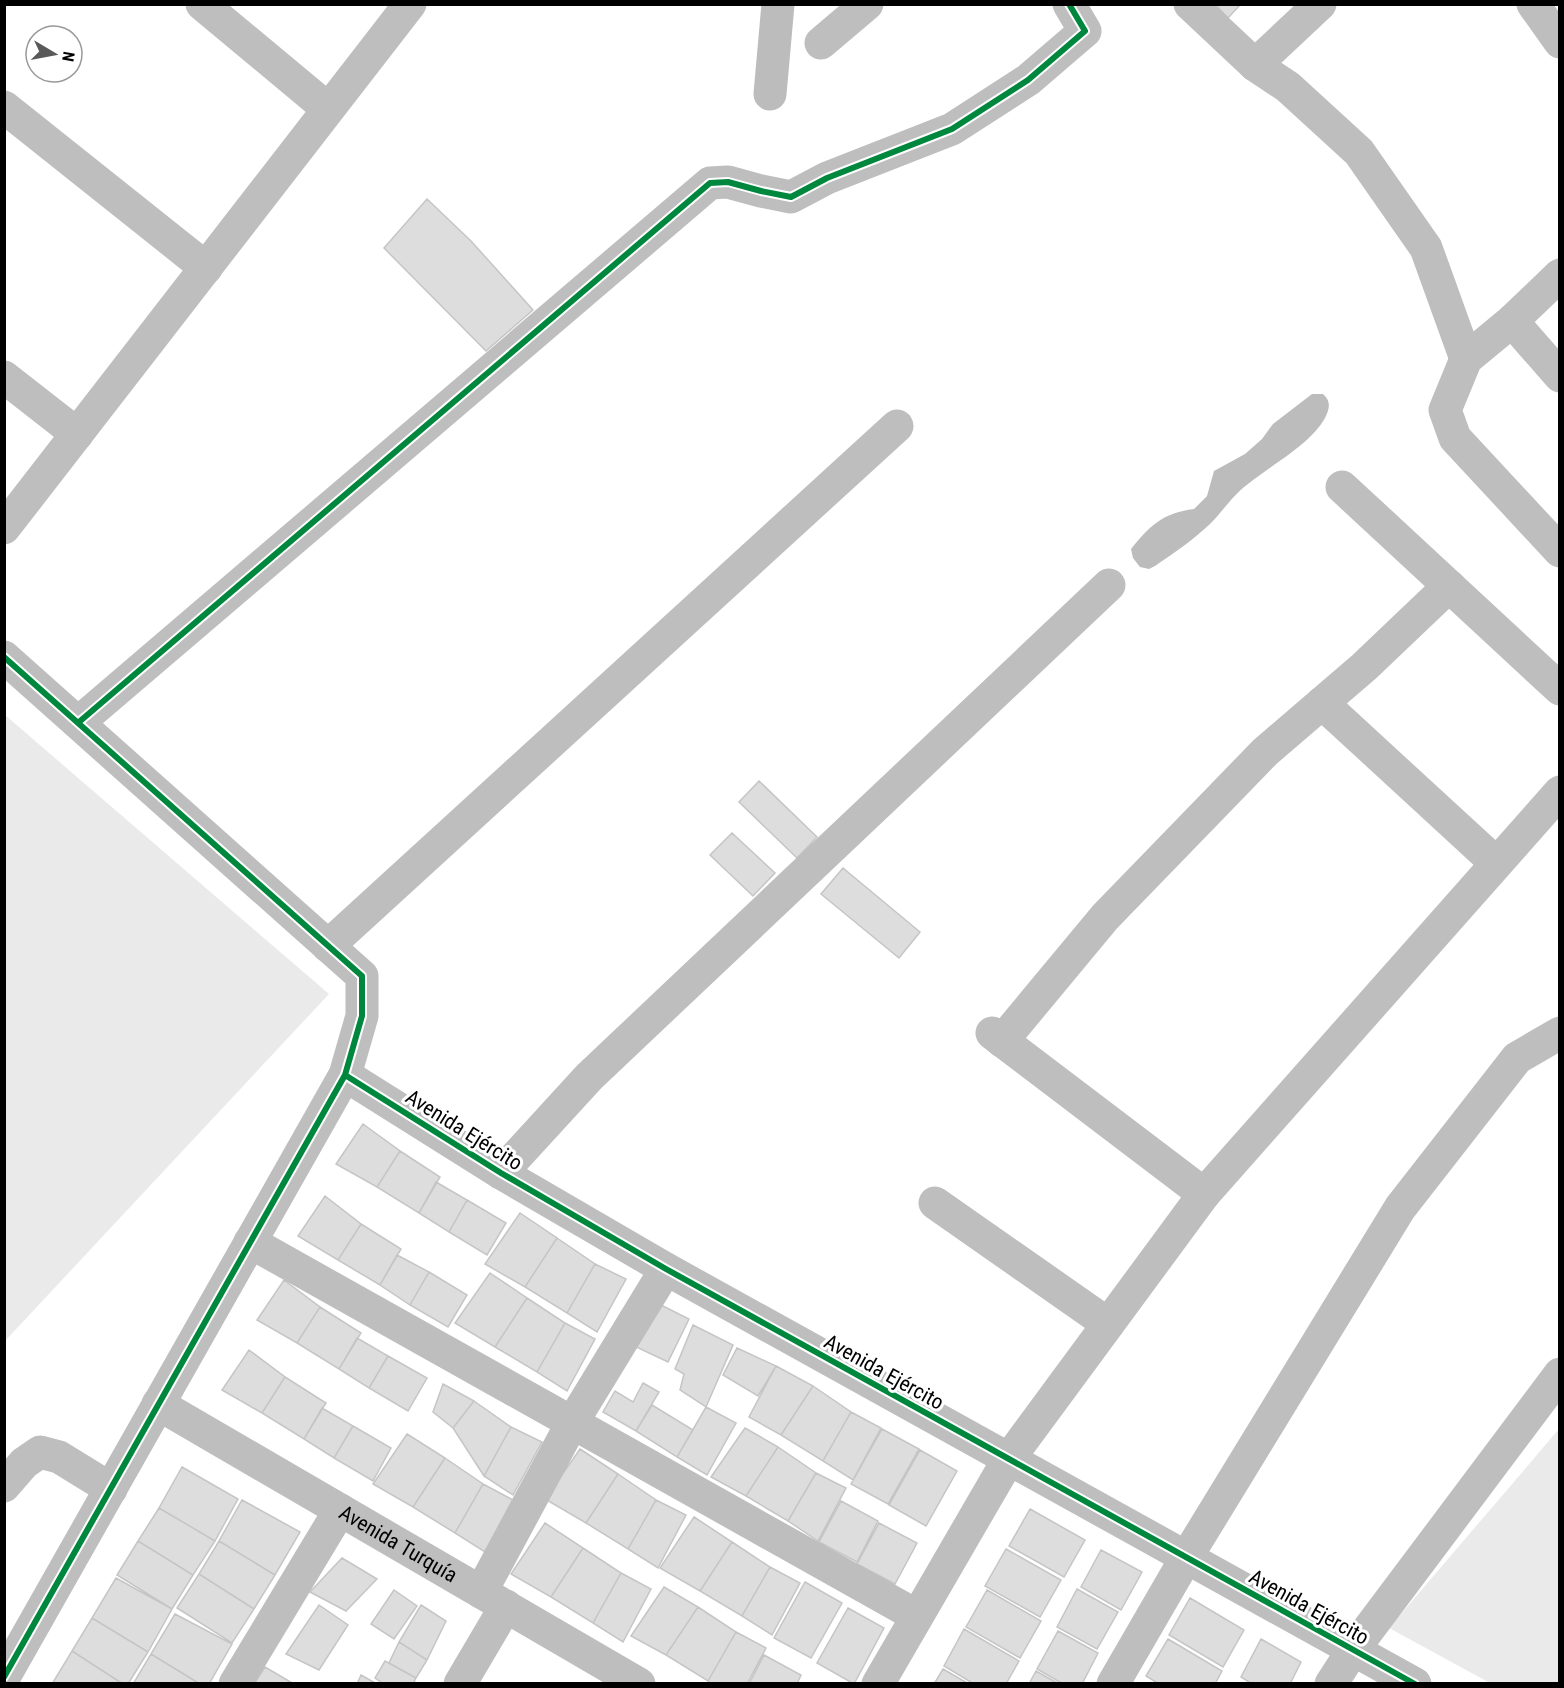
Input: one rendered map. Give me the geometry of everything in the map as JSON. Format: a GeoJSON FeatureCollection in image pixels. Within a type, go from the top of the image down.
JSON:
{"type":"FeatureCollection","features":[{"type":"Feature","properties":{"kind":"street"},"geometry":{"type":"LineString","coordinates":[[202,4],[328,109]]}},
{"type":"Feature","properties":{"kind":"street"},"geometry":{"type":"LineString","coordinates":[[4,528],[410,4]]}},
{"type":"Feature","properties":{"kind":"street"},"geometry":{"type":"LineString","coordinates":[[821,43],[867,4]]}},
{"type":"Feature","properties":{"kind":"street"},"geometry":{"type":"LineString","coordinates":[[79,722],[710,183],[728,182],[791,197],[827,178],[952,129],[1028,80],[1085,31],[1069,4]]}},
{"type":"Feature","properties":{"kind":"street"},"geometry":{"type":"LineString","coordinates":[[1190,4],[1255,65],[1288,87],[1359,152],[1426,248],[1466,359]]}},
{"type":"Feature","properties":{"kind":"street"},"geometry":{"type":"LineString","coordinates":[[1255,65],[1320,4]]}},
{"type":"Feature","properties":{"kind":"street"},"geometry":{"type":"LineString","coordinates":[[1533,4],[1560,42]]}},
{"type":"Feature","properties":{"kind":"street"},"geometry":{"type":"LineString","coordinates":[[4,107],[206,268]]}},
{"type":"Feature","properties":{"kind":"street"},"geometry":{"type":"LineString","coordinates":[[1555,538],[1455,438],[1445,410],[1466,359],[1512,321],[1560,275]]}},
{"type":"Feature","properties":{"kind":"street"},"geometry":{"type":"LineString","coordinates":[[1512,321],[1560,376]]}},
{"type":"Feature","properties":{"kind":"street"},"geometry":{"type":"LineString","coordinates":[[4,377],[77,434]]}},
{"type":"Feature","properties":{"kind":"street"},"geometry":{"type":"LineString","coordinates":[[328,946],[897,426]]}},
{"type":"Feature","properties":{"kind":"street"},"geometry":{"type":"LineString","coordinates":[[1342,487],[1560,689]]}},
{"type":"Feature","properties":{"kind":"street"},"geometry":{"type":"LineString","coordinates":[[501,1173],[589,1077],[1109,585]]}},
{"type":"Feature","properties":{"kind":"street"},"geometry":{"type":"LineString","coordinates":[[1204,1194],[997,1037],[1105,916],[1265,752],[1364,667],[1449,586]]}},
{"type":"Feature","properties":{"kind":"street"},"geometry":{"type":"LineString","coordinates":[[4,657],[362,976],[362,1016],[345,1075],[4,1677]]}},
{"type":"Feature","properties":{"kind":"street"},"geometry":{"type":"LineString","coordinates":[[1322,704],[1496,863]]}},
{"type":"Feature","properties":{"kind":"street"},"geometry":{"type":"LineString","coordinates":[[878,1683],[1008,1460],[1204,1194],[1560,792]]}},
{"type":"Feature","properties":{"kind":"street"},"geometry":{"type":"LineString","coordinates":[[1113,1683],[1186,1558],[1400,1208],[1517,1058],[1560,1033]]}},
{"type":"Feature","properties":{"kind":"street","name":"Avenida Ejército"},"geometry":{"type":"LineString","coordinates":[[345,1075],[501,1173],[666,1269],[1415,1683]]}},
{"type":"Feature","properties":{"kind":"street"},"geometry":{"type":"LineString","coordinates":[[935,1203],[1108,1324]]}},
{"type":"Feature","properties":{"kind":"street"},"geometry":{"type":"LineString","coordinates":[[250,1242],[917,1616]]}},
{"type":"Feature","properties":{"kind":"street"},"geometry":{"type":"LineString","coordinates":[[460,1683],[494,1599],[572,1423],[666,1269]]}},
{"type":"Feature","properties":{"kind":"street"},"geometry":{"type":"LineString","coordinates":[[1331,1683],[1353,1650],[1560,1374]]}},
{"type":"Feature","properties":{"kind":"street","name":"Avenida Turquía"},"geometry":{"type":"LineString","coordinates":[[158,1404],[639,1683]]}},
{"type":"Feature","properties":{"kind":"street"},"geometry":{"type":"LineString","coordinates":[[4,1486],[24,1463],[40,1452],[59,1457],[111,1489]]}},
{"type":"Feature","properties":{"kind":"street"},"geometry":{"type":"LineString","coordinates":[[235,1683],[340,1510]]}},
{"type":"Feature","properties":{"kind":"shaded area"},"geometry":{"type":"Polygon","coordinates":[[[1312,394],[1323,394],[1329,405],[1325,418],[1310,437],[1243,488],[1210,524],[1190,541],[1155,566],[1149,569],[1140,567],[1133,558],[1131,549],[1144,534],[1165,517],[1194,509],[1207,496],[1214,471],[1245,454],[1262,439],[1273,424],[1312,394]]]}},
{"type":"Feature","properties":{"kind":"shaded area"},"geometry":{"type":"Polygon","coordinates":[[[5,715],[329,994],[5,1341],[5,715]]]}},
{"type":"Feature","properties":{"kind":"shaded area"},"geometry":{"type":"Polygon","coordinates":[[[1559,1429],[1559,1683],[1490,1683],[1389,1628],[1559,1429]]]}},
{"type":"Feature","properties":{"kind":"building"},"geometry":{"type":"Polygon","coordinates":[[[1215,4],[1241,4],[1228,18],[1215,4]]]}},
{"type":"Feature","properties":{"kind":"building"},"geometry":{"type":"Polygon","coordinates":[[[427,199],[471,241],[533,310],[486,351],[384,248],[427,199]]]}},
{"type":"Feature","properties":{"kind":"building"},"geometry":{"type":"Polygon","coordinates":[[[759,781],[817,837],[797,858],[739,802],[759,781]]]}},
{"type":"Feature","properties":{"kind":"building"},"geometry":{"type":"Polygon","coordinates":[[[732,833],[775,873],[753,896],[710,855],[732,833]]]}},
{"type":"Feature","properties":{"kind":"building"},"geometry":{"type":"Polygon","coordinates":[[[843,868],[920,932],[899,958],[821,894],[843,868]]]}},
{"type":"Feature","properties":{"kind":"building"},"geometry":{"type":"Polygon","coordinates":[[[363,1124],[400,1151],[377,1187],[336,1164],[363,1124]]]}},
{"type":"Feature","properties":{"kind":"building"},"geometry":{"type":"Polygon","coordinates":[[[400,1151],[440,1177],[419,1213],[377,1187],[400,1151]]]}},
{"type":"Feature","properties":{"kind":"building"},"geometry":{"type":"Polygon","coordinates":[[[436,1182],[467,1200],[449,1232],[419,1213],[436,1182]]]}},
{"type":"Feature","properties":{"kind":"building"},"geometry":{"type":"Polygon","coordinates":[[[325,1196],[361,1224],[338,1260],[298,1236],[325,1196]]]}},
{"type":"Feature","properties":{"kind":"building"},"geometry":{"type":"Polygon","coordinates":[[[467,1200],[506,1223],[487,1255],[449,1232],[467,1200]]]}},
{"type":"Feature","properties":{"kind":"building"},"geometry":{"type":"Polygon","coordinates":[[[520,1213],[557,1238],[525,1287],[485,1264],[520,1213]]]}},
{"type":"Feature","properties":{"kind":"building"},"geometry":{"type":"Polygon","coordinates":[[[361,1224],[401,1249],[380,1285],[338,1260],[361,1224]]]}},
{"type":"Feature","properties":{"kind":"building"},"geometry":{"type":"Polygon","coordinates":[[[557,1238],[595,1264],[567,1313],[525,1287],[557,1238]]]}},
{"type":"Feature","properties":{"kind":"building"},"geometry":{"type":"Polygon","coordinates":[[[397,1255],[429,1272],[410,1305],[380,1285],[397,1255]]]}},
{"type":"Feature","properties":{"kind":"building"},"geometry":{"type":"Polygon","coordinates":[[[595,1264],[626,1279],[597,1332],[567,1313],[595,1264]]]}},
{"type":"Feature","properties":{"kind":"building"},"geometry":{"type":"Polygon","coordinates":[[[429,1272],[467,1295],[448,1327],[410,1305],[429,1272]]]}},
{"type":"Feature","properties":{"kind":"building"},"geometry":{"type":"Polygon","coordinates":[[[490,1273],[527,1298],[495,1347],[455,1323],[490,1273]]]}},
{"type":"Feature","properties":{"kind":"building"},"geometry":{"type":"Polygon","coordinates":[[[284,1280],[320,1307],[297,1343],[257,1320],[284,1280]]]}},
{"type":"Feature","properties":{"kind":"building"},"geometry":{"type":"Polygon","coordinates":[[[527,1298],[565,1323],[537,1372],[495,1347],[527,1298]]]}},
{"type":"Feature","properties":{"kind":"building"},"geometry":{"type":"Polygon","coordinates":[[[655,1302],[689,1319],[668,1362],[634,1346],[655,1302]]]}},
{"type":"Feature","properties":{"kind":"building"},"geometry":{"type":"Polygon","coordinates":[[[320,1307],[361,1333],[339,1369],[297,1343],[320,1307]]]}},
{"type":"Feature","properties":{"kind":"building"},"geometry":{"type":"Polygon","coordinates":[[[565,1323],[595,1339],[567,1391],[537,1372],[565,1323]]]}},
{"type":"Feature","properties":{"kind":"building"},"geometry":{"type":"Polygon","coordinates":[[[693,1325],[733,1345],[706,1407],[680,1390],[684,1374],[675,1369],[693,1325]]]}},
{"type":"Feature","properties":{"kind":"building"},"geometry":{"type":"Polygon","coordinates":[[[357,1338],[388,1356],[369,1388],[339,1369],[357,1338]]]}},
{"type":"Feature","properties":{"kind":"building"},"geometry":{"type":"Polygon","coordinates":[[[737,1348],[776,1366],[758,1396],[723,1375],[737,1348]]]}},
{"type":"Feature","properties":{"kind":"building"},"geometry":{"type":"Polygon","coordinates":[[[249,1350],[285,1377],[262,1413],[222,1390],[249,1350]]]}},
{"type":"Feature","properties":{"kind":"building"},"geometry":{"type":"Polygon","coordinates":[[[388,1356],[427,1378],[408,1411],[369,1388],[388,1356]]]}},
{"type":"Feature","properties":{"kind":"building"},"geometry":{"type":"Polygon","coordinates":[[[776,1366],[813,1386],[781,1435],[749,1417],[776,1366]]]}},
{"type":"Feature","properties":{"kind":"building"},"geometry":{"type":"Polygon","coordinates":[[[285,1377],[326,1403],[304,1439],[262,1413],[285,1377]]]}},
{"type":"Feature","properties":{"kind":"building"},"geometry":{"type":"Polygon","coordinates":[[[643,1383],[659,1392],[636,1431],[603,1412],[615,1391],[633,1402],[643,1383]]]}},
{"type":"Feature","properties":{"kind":"building"},"geometry":{"type":"Polygon","coordinates":[[[443,1384],[474,1401],[453,1428],[433,1412],[443,1384]]]}},
{"type":"Feature","properties":{"kind":"building"},"geometry":{"type":"Polygon","coordinates":[[[813,1386],[851,1412],[823,1461],[781,1435],[813,1386]]]}},
{"type":"Feature","properties":{"kind":"building"},"geometry":{"type":"Polygon","coordinates":[[[474,1401],[511,1427],[484,1476],[453,1428],[474,1401]]]}},
{"type":"Feature","properties":{"kind":"building"},"geometry":{"type":"Polygon","coordinates":[[[652,1405],[693,1430],[677,1457],[636,1431],[652,1405]]]}},
{"type":"Feature","properties":{"kind":"building"},"geometry":{"type":"Polygon","coordinates":[[[706,1407],[736,1423],[707,1475],[677,1457],[706,1407]]]}},
{"type":"Feature","properties":{"kind":"building"},"geometry":{"type":"Polygon","coordinates":[[[322,1408],[353,1426],[334,1458],[304,1439],[322,1408]]]}},
{"type":"Feature","properties":{"kind":"building"},"geometry":{"type":"Polygon","coordinates":[[[851,1412],[881,1428],[853,1480],[823,1461],[851,1412]]]}},
{"type":"Feature","properties":{"kind":"building"},"geometry":{"type":"Polygon","coordinates":[[[353,1426],[391,1448],[373,1481],[334,1458],[353,1426]]]}},
{"type":"Feature","properties":{"kind":"building"},"geometry":{"type":"Polygon","coordinates":[[[511,1427],[542,1442],[513,1495],[484,1476],[511,1427]]]}},
{"type":"Feature","properties":{"kind":"building"},"geometry":{"type":"Polygon","coordinates":[[[745,1428],[778,1447],[746,1496],[711,1477],[745,1428]]]}},
{"type":"Feature","properties":{"kind":"building"},"geometry":{"type":"Polygon","coordinates":[[[882,1429],[919,1449],[888,1504],[851,1484],[882,1429]]]}},
{"type":"Feature","properties":{"kind":"building"},"geometry":{"type":"Polygon","coordinates":[[[407,1434],[445,1458],[413,1507],[373,1484],[407,1434]]]}},
{"type":"Feature","properties":{"kind":"building"},"geometry":{"type":"Polygon","coordinates":[[[778,1447],[816,1473],[788,1521],[746,1496],[778,1447]]]}},
{"type":"Feature","properties":{"kind":"building"},"geometry":{"type":"Polygon","coordinates":[[[580,1449],[618,1474],[586,1523],[545,1499],[580,1449]]]}},
{"type":"Feature","properties":{"kind":"building"},"geometry":{"type":"Polygon","coordinates":[[[920,1450],[957,1471],[926,1526],[889,1505],[920,1450]]]}},
{"type":"Feature","properties":{"kind":"building"},"geometry":{"type":"Polygon","coordinates":[[[445,1458],[483,1484],[455,1533],[413,1507],[445,1458]]]}},
{"type":"Feature","properties":{"kind":"building"},"geometry":{"type":"Polygon","coordinates":[[[182,1467],[238,1499],[215,1541],[159,1508],[182,1467]]]}},
{"type":"Feature","properties":{"kind":"building"},"geometry":{"type":"Polygon","coordinates":[[[816,1473],[846,1488],[818,1541],[788,1521],[816,1473]]]}},
{"type":"Feature","properties":{"kind":"building"},"geometry":{"type":"Polygon","coordinates":[[[618,1474],[656,1500],[628,1549],[586,1523],[618,1474]]]}},
{"type":"Feature","properties":{"kind":"building"},"geometry":{"type":"Polygon","coordinates":[[[483,1484],[513,1500],[485,1552],[455,1533],[483,1484]]]}},
{"type":"Feature","properties":{"kind":"building"},"geometry":{"type":"Polygon","coordinates":[[[242,1500],[300,1532],[275,1575],[219,1541],[242,1500]]]}},
{"type":"Feature","properties":{"kind":"building"},"geometry":{"type":"Polygon","coordinates":[[[656,1500],[686,1515],[658,1568],[628,1549],[656,1500]]]}},
{"type":"Feature","properties":{"kind":"building"},"geometry":{"type":"Polygon","coordinates":[[[841,1501],[878,1521],[857,1562],[819,1542],[841,1501]]]}},
{"type":"Feature","properties":{"kind":"building"},"geometry":{"type":"Polygon","coordinates":[[[159,1508],[215,1541],[193,1575],[138,1541],[159,1508]]]}},
{"type":"Feature","properties":{"kind":"building"},"geometry":{"type":"Polygon","coordinates":[[[1030,1509],[1085,1540],[1064,1577],[1009,1546],[1030,1509]]]}},
{"type":"Feature","properties":{"kind":"building"},"geometry":{"type":"Polygon","coordinates":[[[694,1517],[732,1542],[700,1591],[660,1568],[694,1517]]]}},
{"type":"Feature","properties":{"kind":"building"},"geometry":{"type":"Polygon","coordinates":[[[545,1523],[583,1548],[551,1597],[511,1574],[545,1523]]]}},
{"type":"Feature","properties":{"kind":"building"},"geometry":{"type":"Polygon","coordinates":[[[879,1523],[917,1543],[895,1584],[857,1564],[879,1523]]]}},
{"type":"Feature","properties":{"kind":"building"},"geometry":{"type":"Polygon","coordinates":[[[138,1541],[193,1575],[172,1609],[117,1575],[138,1541]]]}},
{"type":"Feature","properties":{"kind":"building"},"geometry":{"type":"Polygon","coordinates":[[[219,1541],[275,1575],[254,1609],[199,1574],[219,1541]]]}},
{"type":"Feature","properties":{"kind":"building"},"geometry":{"type":"Polygon","coordinates":[[[732,1542],[770,1567],[742,1616],[700,1591],[732,1542]]]}},
{"type":"Feature","properties":{"kind":"building"},"geometry":{"type":"Polygon","coordinates":[[[583,1548],[621,1573],[593,1623],[551,1597],[583,1548]]]}},
{"type":"Feature","properties":{"kind":"building"},"geometry":{"type":"Polygon","coordinates":[[[1006,1549],[1061,1580],[1040,1617],[985,1586],[1006,1549]]]}},
{"type":"Feature","properties":{"kind":"building"},"geometry":{"type":"Polygon","coordinates":[[[1101,1550],[1142,1572],[1121,1610],[1081,1587],[1101,1550]]]}},
{"type":"Feature","properties":{"kind":"building"},"geometry":{"type":"Polygon","coordinates":[[[342,1558],[377,1579],[346,1611],[310,1592],[342,1558]]]}},
{"type":"Feature","properties":{"kind":"building"},"geometry":{"type":"Polygon","coordinates":[[[770,1567],[800,1583],[772,1635],[742,1616],[770,1567]]]}},
{"type":"Feature","properties":{"kind":"building"},"geometry":{"type":"Polygon","coordinates":[[[621,1573],[651,1589],[623,1642],[593,1623],[621,1573]]]}},
{"type":"Feature","properties":{"kind":"building"},"geometry":{"type":"Polygon","coordinates":[[[199,1574],[254,1609],[232,1643],[177,1608],[199,1574]]]}},
{"type":"Feature","properties":{"kind":"building"},"geometry":{"type":"Polygon","coordinates":[[[116,1578],[172,1609],[148,1652],[92,1618],[116,1578]]]}},
{"type":"Feature","properties":{"kind":"building"},"geometry":{"type":"Polygon","coordinates":[[[805,1582],[842,1603],[811,1658],[774,1638],[805,1582]]]}},
{"type":"Feature","properties":{"kind":"building"},"geometry":{"type":"Polygon","coordinates":[[[664,1587],[698,1607],[666,1655],[631,1636],[664,1587]]]}},
{"type":"Feature","properties":{"kind":"building"},"geometry":{"type":"Polygon","coordinates":[[[1077,1589],[1118,1612],[1097,1649],[1057,1627],[1077,1589]]]}},
{"type":"Feature","properties":{"kind":"building"},"geometry":{"type":"Polygon","coordinates":[[[394,1590],[417,1606],[394,1639],[371,1624],[394,1590]]]}},
{"type":"Feature","properties":{"kind":"building"},"geometry":{"type":"Polygon","coordinates":[[[987,1590],[1041,1621],[1020,1658],[966,1627],[987,1590]]]}},
{"type":"Feature","properties":{"kind":"building"},"geometry":{"type":"Polygon","coordinates":[[[1190,1598],[1244,1630],[1223,1667],[1169,1635],[1190,1598]]]}},
{"type":"Feature","properties":{"kind":"building"},"geometry":{"type":"Polygon","coordinates":[[[319,1605],[348,1625],[319,1670],[286,1654],[319,1605]]]}},
{"type":"Feature","properties":{"kind":"building"},"geometry":{"type":"Polygon","coordinates":[[[421,1605],[446,1621],[427,1660],[399,1642],[421,1605]]]}},
{"type":"Feature","properties":{"kind":"building"},"geometry":{"type":"Polygon","coordinates":[[[698,1607],[736,1632],[708,1681],[666,1655],[698,1607]]]}},
{"type":"Feature","properties":{"kind":"building"},"geometry":{"type":"Polygon","coordinates":[[[848,1608],[884,1628],[854,1684],[817,1663],[848,1608]]]}},
{"type":"Feature","properties":{"kind":"building"},"geometry":{"type":"Polygon","coordinates":[[[175,1614],[232,1644],[209,1684],[200,1684],[151,1654],[175,1614]]]}},
{"type":"Feature","properties":{"kind":"building"},"geometry":{"type":"Polygon","coordinates":[[[92,1618],[148,1652],[128,1684],[123,1684],[72,1651],[92,1618]]]}},
{"type":"Feature","properties":{"kind":"building"},"geometry":{"type":"Polygon","coordinates":[[[964,1629],[1019,1661],[1006,1684],[974,1684],[944,1666],[964,1629]]]}},
{"type":"Feature","properties":{"kind":"building"},"geometry":{"type":"Polygon","coordinates":[[[1058,1631],[1098,1653],[1082,1684],[1063,1684],[1037,1669],[1058,1631]]]}},
{"type":"Feature","properties":{"kind":"building"},"geometry":{"type":"Polygon","coordinates":[[[736,1632],[766,1648],[747,1684],[711,1684],[708,1681],[736,1632]]]}},
{"type":"Feature","properties":{"kind":"building"},"geometry":{"type":"Polygon","coordinates":[[[1168,1639],[1222,1671],[1215,1684],[1159,1684],[1146,1676],[1168,1639]]]}},
{"type":"Feature","properties":{"kind":"building"},"geometry":{"type":"Polygon","coordinates":[[[1261,1639],[1301,1662],[1290,1684],[1252,1684],[1241,1677],[1261,1639]]]}},
{"type":"Feature","properties":{"kind":"building"},"geometry":{"type":"Polygon","coordinates":[[[399,1642],[427,1660],[416,1678],[389,1663],[399,1642]]]}},
{"type":"Feature","properties":{"kind":"building"},"geometry":{"type":"Polygon","coordinates":[[[72,1651],[123,1684],[52,1684],[72,1651]]]}},
{"type":"Feature","properties":{"kind":"building"},"geometry":{"type":"Polygon","coordinates":[[[151,1654],[200,1684],[133,1684],[151,1654]]]}},
{"type":"Feature","properties":{"kind":"building"},"geometry":{"type":"Polygon","coordinates":[[[764,1655],[801,1675],[797,1684],[749,1684],[764,1655]]]}},
{"type":"Feature","properties":{"kind":"building"},"geometry":{"type":"Polygon","coordinates":[[[385,1661],[416,1678],[413,1684],[384,1684],[375,1678],[385,1661]]]}},
{"type":"Feature","properties":{"kind":"building"},"geometry":{"type":"Polygon","coordinates":[[[265,1667],[294,1684],[254,1684],[265,1667]]]}},
{"type":"Feature","properties":{"kind":"building"},"geometry":{"type":"Polygon","coordinates":[[[943,1669],[969,1684],[934,1684],[943,1669]]]}},
{"type":"Feature","properties":{"kind":"building"},"geometry":{"type":"Polygon","coordinates":[[[1036,1671],[1059,1684],[1029,1684],[1036,1671]]]}},
{"type":"Feature","properties":{"kind":"building"},"geometry":{"type":"Polygon","coordinates":[[[361,1675],[377,1684],[357,1684],[361,1675]]]}},
{"type":"Feature","properties":{"kind":"waterway"},"geometry":{"type":"LineString","coordinates":[[770,94],[778,4]]}},
{"type":"Feature","properties":{"kind":"cycle path"},"geometry":{"type":"LineString","coordinates":[[79,722],[710,183],[728,182],[791,197],[827,178],[952,129],[1028,80],[1085,31],[1069,4]]}},
{"type":"Feature","properties":{"kind":"cycle path"},"geometry":{"type":"LineString","coordinates":[[4,657],[362,976],[362,1016],[345,1075],[4,1677]]}},
{"type":"Feature","properties":{"kind":"cycle path"},"geometry":{"type":"LineString","coordinates":[[345,1075],[501,1173],[666,1269],[1415,1684]]}}]}
